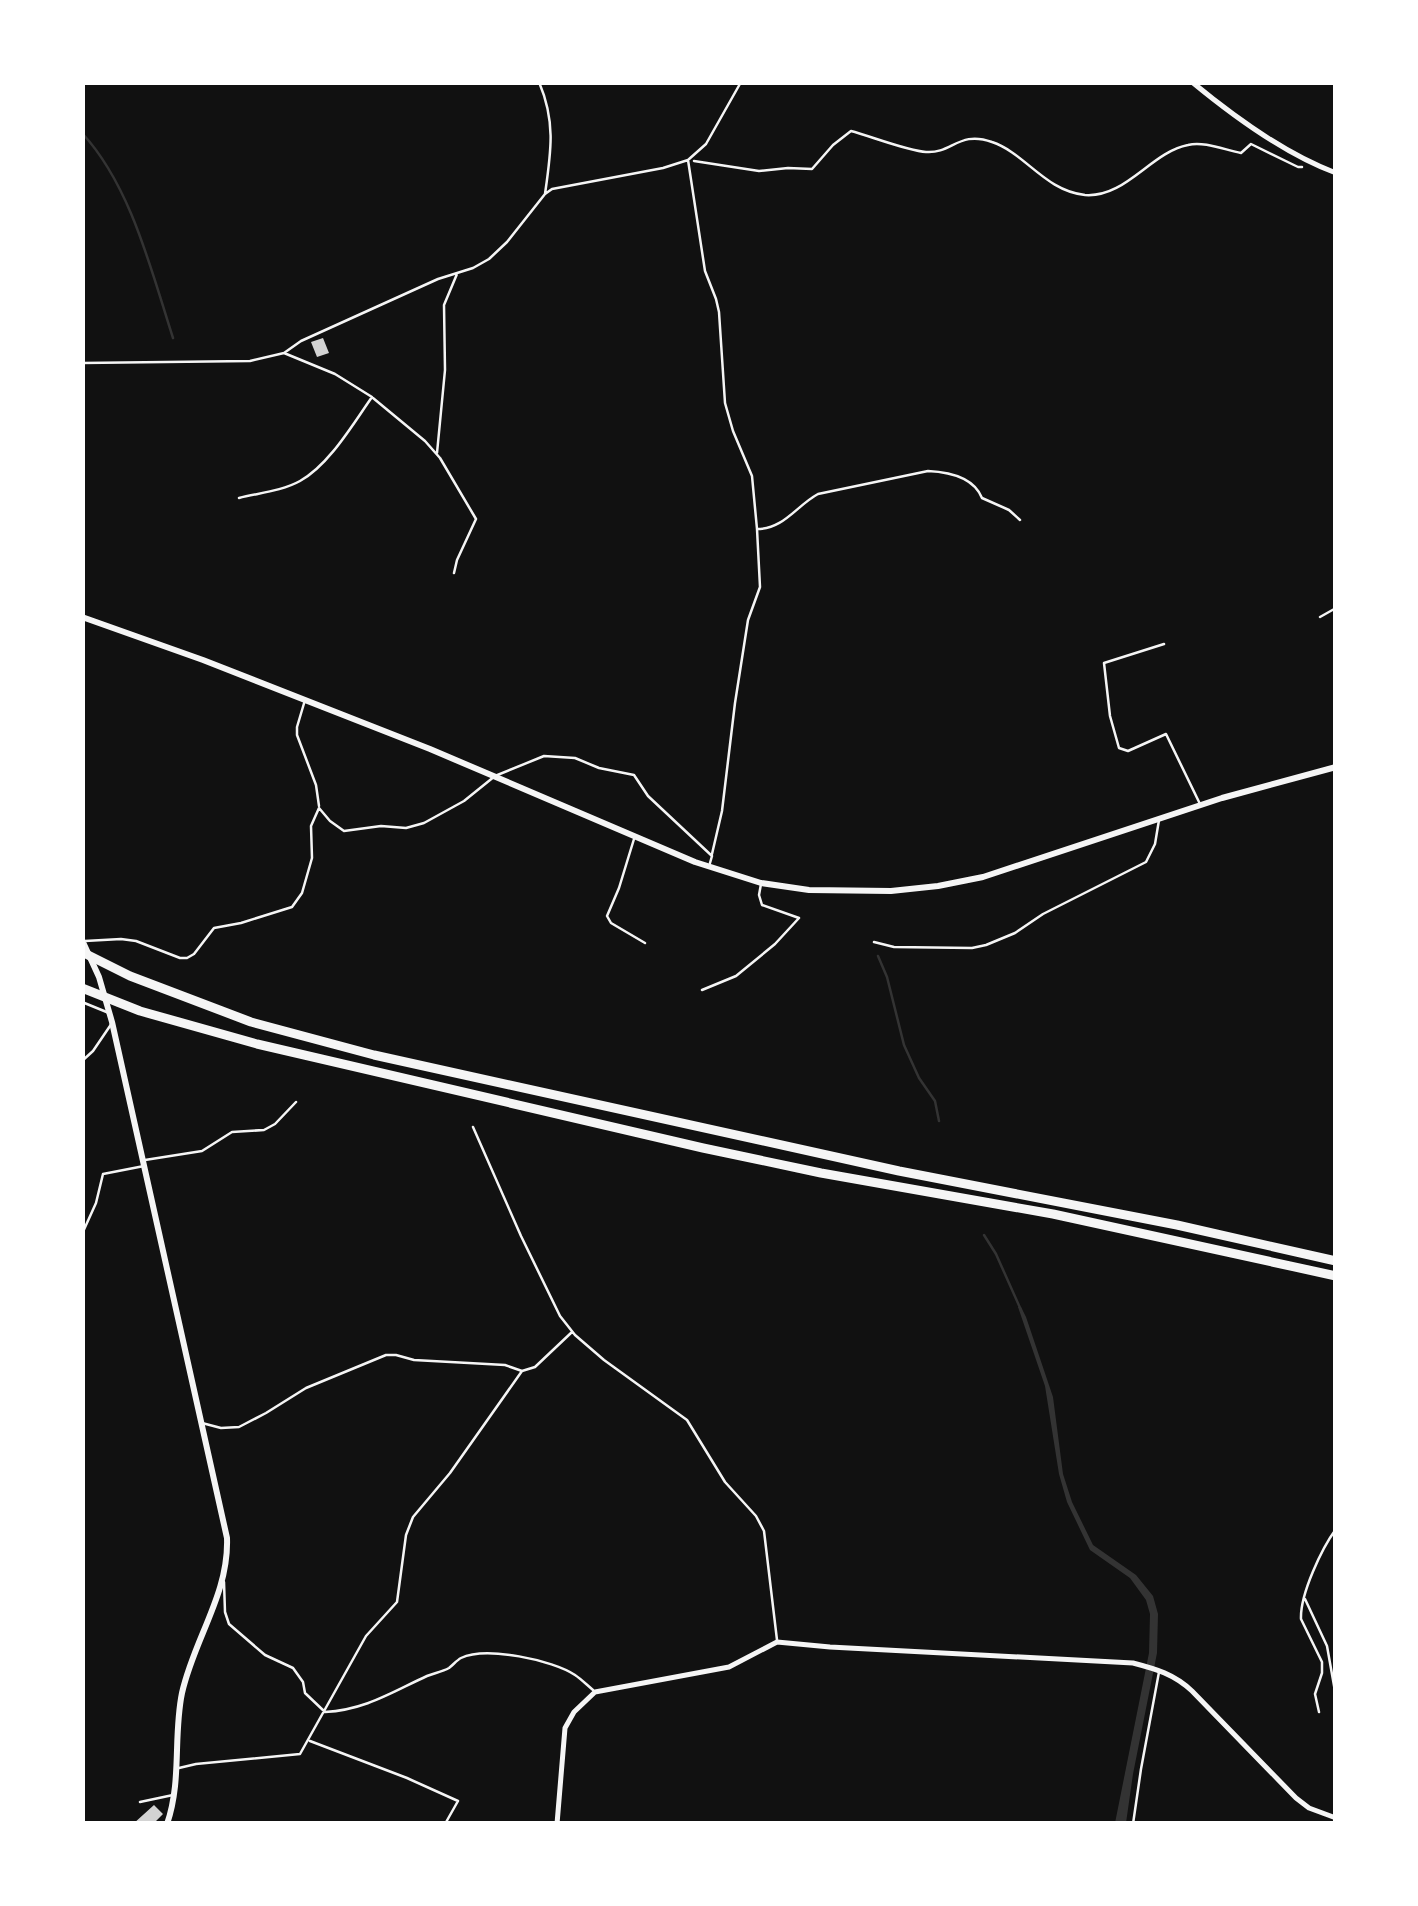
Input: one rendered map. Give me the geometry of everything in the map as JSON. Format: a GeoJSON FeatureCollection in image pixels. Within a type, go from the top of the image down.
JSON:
{"type":"FeatureCollection","features":[{"type":"Feature","properties":{"kind":"highway"},"geometry":{"type":"LineString","coordinates":[[82,952],[251,1022],[374,1056],[900,1171],[1177,1224],[1336,1261]]}},
{"type":"Feature","properties":{"kind":"highway"},"geometry":{"type":"LineString","coordinates":[[82,988],[196,1028],[257,1044],[704,1148],[1053,1214],[1336,1276]]}},
{"type":"Feature","properties":{"kind":"street"},"geometry":{"type":"LineString","coordinates":[[1192,82],[1254,129],[1336,173]]}},
{"type":"Feature","properties":{"kind":"street"},"geometry":{"type":"LineString","coordinates":[[82,617],[203,660],[495,776],[710,868],[809,890],[892,892],[983,877],[1200,805],[1336,767]]}},
{"type":"Feature","properties":{"kind":"street"},"geometry":{"type":"LineString","coordinates":[[83,941],[111,1018],[227,1538],[224,1581],[182,1692],[177,1768],[167,1824]]}},
{"type":"Feature","properties":{"kind":"street"},"geometry":{"type":"LineString","coordinates":[[557,1824],[565,1728],[574,1712],[595,1692],[729,1667],[778,1642],[1137,1664],[1158,1669],[1192,1691],[1296,1798],[1309,1808],[1336,1818]]}},
{"type":"Feature","properties":{"kind":"lane"},"geometry":{"type":"LineString","coordinates":[[540,82],[552,131],[545,194]]}},
{"type":"Feature","properties":{"kind":"lane"},"geometry":{"type":"LineString","coordinates":[[82,363],[250,361],[284,352],[438,279],[488,260],[552,189],[688,160],[706,144],[740,82]]}},
{"type":"Feature","properties":{"kind":"lane"},"geometry":{"type":"LineString","coordinates":[[688,160],[705,271],[719,312],[725,404],[752,476],[760,587],[748,620],[722,811],[710,868]]}},
{"type":"Feature","properties":{"kind":"lane"},"geometry":{"type":"LineString","coordinates":[[437,454],[445,370],[444,305],[458,273]]}},
{"type":"Feature","properties":{"kind":"lane"},"geometry":{"type":"LineString","coordinates":[[284,352],[335,374],[372,397],[437,454],[476,519],[454,573]]}},
{"type":"Feature","properties":{"kind":"lane"},"geometry":{"type":"LineString","coordinates":[[239,498],[302,480],[324,460],[372,397]]}},
{"type":"Feature","properties":{"kind":"lane"},"geometry":{"type":"LineString","coordinates":[[757,529],[778,526],[818,494],[928,472],[969,482],[978,487],[982,498],[1020,520]]}},
{"type":"Feature","properties":{"kind":"lane"},"geometry":{"type":"LineString","coordinates":[[1320,617],[1336,608]]}},
{"type":"Feature","properties":{"kind":"lane"},"geometry":{"type":"LineString","coordinates":[[1164,644],[1104,663],[1110,716],[1118,748],[1128,751],[1166,734],[1200,805]]}},
{"type":"Feature","properties":{"kind":"lane"},"geometry":{"type":"LineString","coordinates":[[83,941],[136,941],[187,958],[214,928],[292,907],[302,893],[312,858],[311,826],[320,796],[297,736],[304,700]]}},
{"type":"Feature","properties":{"kind":"lane"},"geometry":{"type":"LineString","coordinates":[[319,808],[344,831],[381,826],[406,828],[444,813],[495,776],[522,763],[554,756],[575,758],[634,775],[648,796],[712,856]]}},
{"type":"Feature","properties":{"kind":"lane"},"geometry":{"type":"LineString","coordinates":[[874,942],[894,947],[986,946],[1146,862],[1155,844],[1159,818]]}},
{"type":"Feature","properties":{"kind":"lane"},"geometry":{"type":"LineString","coordinates":[[634,838],[607,916],[611,923],[645,943]]}},
{"type":"Feature","properties":{"kind":"lane"},"geometry":{"type":"LineString","coordinates":[[702,990],[736,976],[800,918],[762,905],[761,882]]}},
{"type":"Feature","properties":{"kind":"lane"},"geometry":{"type":"LineString","coordinates":[[82,1002],[111,1018],[93,1051],[82,1061]]}},
{"type":"Feature","properties":{"kind":"lane"},"geometry":{"type":"LineString","coordinates":[[82,1234],[92,1214],[102,1174],[202,1151],[232,1132],[264,1130],[296,1102]]}},
{"type":"Feature","properties":{"kind":"lane"},"geometry":{"type":"LineString","coordinates":[[473,1127],[560,1316],[604,1360],[687,1420],[725,1482],[756,1516],[764,1531],[778,1642]]}},
{"type":"Feature","properties":{"kind":"lane"},"geometry":{"type":"LineString","coordinates":[[200,1422],[222,1428],[239,1427],[306,1388],[386,1355],[505,1365],[522,1371],[535,1367],[572,1332]]}},
{"type":"Feature","properties":{"kind":"lane"},"geometry":{"type":"LineString","coordinates":[[177,1768],[300,1754],[366,1636],[397,1602],[406,1535],[414,1517],[522,1371]]}},
{"type":"Feature","properties":{"kind":"lane"},"geometry":{"type":"LineString","coordinates":[[1319,1712],[1315,1694],[1322,1662],[1301,1611],[1313,1573],[1336,1529]]}},
{"type":"Feature","properties":{"kind":"lane"},"geometry":{"type":"LineString","coordinates":[[224,1581],[229,1624],[266,1654],[293,1668],[305,1692],[324,1712]]}},
{"type":"Feature","properties":{"kind":"lane"},"geometry":{"type":"LineString","coordinates":[[1305,1598],[1327,1646],[1336,1697]]}},
{"type":"Feature","properties":{"kind":"lane"},"geometry":{"type":"LineString","coordinates":[[324,1712],[347,1710],[393,1693],[446,1670],[462,1658],[479,1654],[506,1653],[537,1660],[572,1673],[595,1692]]}},
{"type":"Feature","properties":{"kind":"lane"},"geometry":{"type":"LineString","coordinates":[[1133,1824],[1158,1669]]}},
{"type":"Feature","properties":{"kind":"lane"},"geometry":{"type":"LineString","coordinates":[[308,1740],[458,1801],[446,1824]]}},
{"type":"Feature","properties":{"kind":"lane"},"geometry":{"type":"LineString","coordinates":[[140,1802],[174,1794]]}},
{"type":"Feature","properties":{"kind":"path"},"geometry":{"type":"LineString","coordinates":[[688,160],[759,171],[812,169],[851,131],[927,152],[968,137],[992,142],[1015,154],[1040,177],[1086,195],[1112,190],[1170,150],[1192,143],[1241,153],[1251,144],[1298,168],[1319,166]]}},
{"type":"Feature","properties":{"kind":"shaded area"},"geometry":{"type":"Polygon","coordinates":[[[1018,1307],[1026,1317],[1053,1397],[1063,1474],[1072,1502],[1093,1545],[1136,1575],[1153,1596],[1158,1614],[1157,1653],[1126,1823],[1115,1823],[1149,1653],[1150,1614],[1146,1600],[1130,1578],[1090,1550],[1067,1502],[1045,1386],[1018,1307]]]}},
{"type":"Feature","properties":{"kind":"building"},"geometry":{"type":"Polygon","coordinates":[[[323,338],[329,353],[317,357],[311,342],[323,338]]]}},
{"type":"Feature","properties":{"kind":"building"},"geometry":{"type":"Polygon","coordinates":[[[154,1805],[163,1814],[153,1824],[133,1824],[154,1805]]]}},
{"type":"Feature","properties":{"kind":"waterway"},"geometry":{"type":"LineString","coordinates":[[82,133],[127,203],[173,338]]}},
{"type":"Feature","properties":{"kind":"waterway"},"geometry":{"type":"LineString","coordinates":[[878,956],[904,1045],[935,1101],[939,1121]]}},
{"type":"Feature","properties":{"kind":"waterway"},"geometry":{"type":"LineString","coordinates":[[984,1235],[1021,1310]]}}]}
